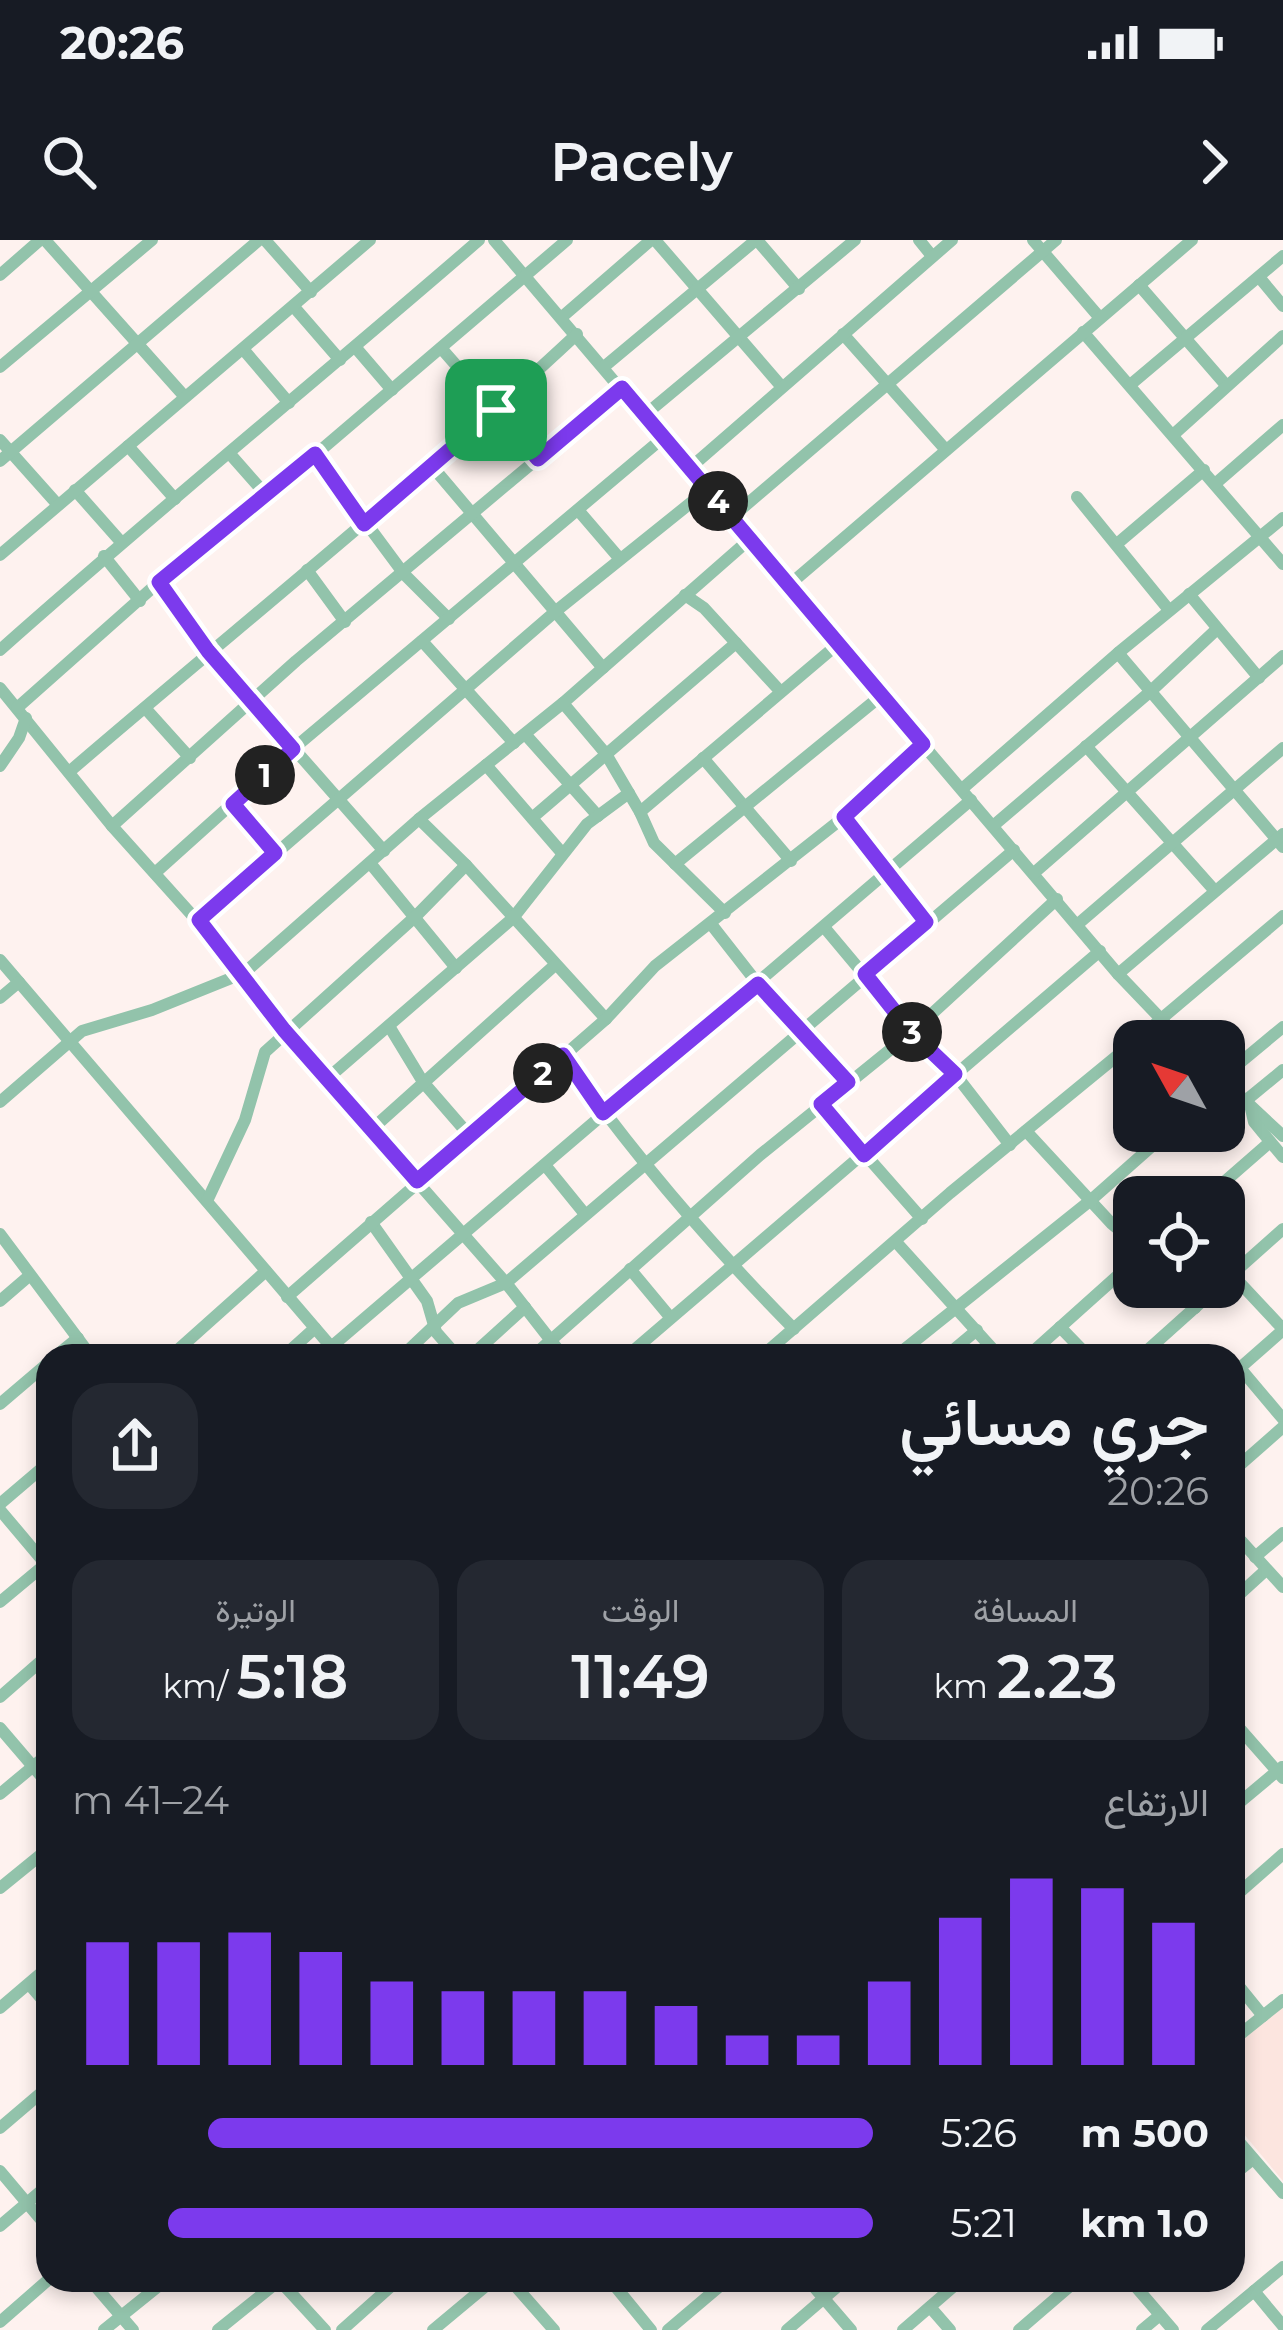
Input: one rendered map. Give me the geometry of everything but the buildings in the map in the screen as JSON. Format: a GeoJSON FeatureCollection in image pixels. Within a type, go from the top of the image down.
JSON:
{"type":"FeatureCollection","features":[{"type":"Feature","properties":{"kind":"street"},"geometry":{"type":"LineString","coordinates":[[0,275],[43,240],[185,397]]}},
{"type":"Feature","properties":{"kind":"street"},"geometry":{"type":"LineString","coordinates":[[0,367],[152,240]]}},
{"type":"Feature","properties":{"kind":"street"},"geometry":{"type":"LineString","coordinates":[[5,457],[262,240],[311,292]]}},
{"type":"Feature","properties":{"kind":"street"},"geometry":{"type":"LineString","coordinates":[[0,555],[370,240]]}},
{"type":"Feature","properties":{"kind":"street"},"geometry":{"type":"LineString","coordinates":[[0,650],[104,556],[356,348],[478,240]]}},
{"type":"Feature","properties":{"kind":"street"},"geometry":{"type":"LineString","coordinates":[[494,240],[1160,1020]]}},
{"type":"Feature","properties":{"kind":"street"},"geometry":{"type":"LineString","coordinates":[[0,766],[19,738],[21,713],[159,582],[567,240]]}},
{"type":"Feature","properties":{"kind":"street"},"geometry":{"type":"LineString","coordinates":[[562,317],[653,240],[781,386]]}},
{"type":"Feature","properties":{"kind":"street"},"geometry":{"type":"LineString","coordinates":[[605,366],[757,240],[799,289]]}},
{"type":"Feature","properties":{"kind":"street"},"geometry":{"type":"LineString","coordinates":[[646,414],[855,240]]}},
{"type":"Feature","properties":{"kind":"street"},"geometry":{"type":"LineString","coordinates":[[919,240],[932,256]]}},
{"type":"Feature","properties":{"kind":"street"},"geometry":{"type":"LineString","coordinates":[[690,467],[952,240]]}},
{"type":"Feature","properties":{"kind":"street"},"geometry":{"type":"LineString","coordinates":[[732,517],[887,385],[1038,245],[1056,240]]}},
{"type":"Feature","properties":{"kind":"street"},"geometry":{"type":"LineString","coordinates":[[789,585],[1192,240]]}},
{"type":"Feature","properties":{"kind":"street"},"geometry":{"type":"LineString","coordinates":[[1038,245],[1100,318]]}},
{"type":"Feature","properties":{"kind":"street"},"geometry":{"type":"LineString","coordinates":[[1130,385],[1283,256]]}},
{"type":"Feature","properties":{"kind":"street"},"geometry":{"type":"LineString","coordinates":[[1258,277],[1283,306]]}},
{"type":"Feature","properties":{"kind":"street"},"geometry":{"type":"LineString","coordinates":[[1139,285],[1226,384]]}},
{"type":"Feature","properties":{"kind":"street"},"geometry":{"type":"LineString","coordinates":[[295,307],[340,360]]}},
{"type":"Feature","properties":{"kind":"street"},"geometry":{"type":"LineString","coordinates":[[1082,332],[1283,564]]}},
{"type":"Feature","properties":{"kind":"street"},"geometry":{"type":"LineString","coordinates":[[69,772],[364,524],[577,334]]}},
{"type":"Feature","properties":{"kind":"street"},"geometry":{"type":"LineString","coordinates":[[842,334],[946,450]]}},
{"type":"Feature","properties":{"kind":"street"},"geometry":{"type":"LineString","coordinates":[[1173,435],[1283,336]]}},
{"type":"Feature","properties":{"kind":"street"},"geometry":{"type":"LineString","coordinates":[[356,348],[392,390]]}},
{"type":"Feature","properties":{"kind":"street"},"geometry":{"type":"LineString","coordinates":[[440,348],[538,459]]}},
{"type":"Feature","properties":{"kind":"street"},"geometry":{"type":"LineString","coordinates":[[243,349],[289,403]]}},
{"type":"Feature","properties":{"kind":"street"},"geometry":{"type":"LineString","coordinates":[[112,826],[251,700],[622,388]]}},
{"type":"Feature","properties":{"kind":"street"},"geometry":{"type":"LineString","coordinates":[[1215,484],[1283,425]]}},
{"type":"Feature","properties":{"kind":"street"},"geometry":{"type":"LineString","coordinates":[[155,873],[293,749],[664,436]]}},
{"type":"Feature","properties":{"kind":"street"},"geometry":{"type":"LineString","coordinates":[[0,440],[5,457],[58,505]]}},
{"type":"Feature","properties":{"kind":"street"},"geometry":{"type":"LineString","coordinates":[[128,446],[175,499]]}},
{"type":"Feature","properties":{"kind":"street"},"geometry":{"type":"LineString","coordinates":[[230,454],[267,496]]}},
{"type":"Feature","properties":{"kind":"street"},"geometry":{"type":"LineString","coordinates":[[315,454],[404,574],[449,619]]}},
{"type":"Feature","properties":{"kind":"street"},"geometry":{"type":"LineString","coordinates":[[431,465],[603,668]]}},
{"type":"Feature","properties":{"kind":"street"},"geometry":{"type":"LineString","coordinates":[[1118,543],[1204,470]]}},
{"type":"Feature","properties":{"kind":"street"},"geometry":{"type":"LineString","coordinates":[[199,920],[556,611],[708,489]]}},
{"type":"Feature","properties":{"kind":"street"},"geometry":{"type":"LineString","coordinates":[[75,490],[121,542]]}},
{"type":"Feature","properties":{"kind":"street"},"geometry":{"type":"LineString","coordinates":[[1077,496],[1169,610]]}},
{"type":"Feature","properties":{"kind":"street"},"geometry":{"type":"LineString","coordinates":[[578,510],[620,560]]}},
{"type":"Feature","properties":{"kind":"street"},"geometry":{"type":"LineString","coordinates":[[342,1344],[410,1277],[886,874],[1118,653],[1283,518]]}},
{"type":"Feature","properties":{"kind":"street"},"geometry":{"type":"LineString","coordinates":[[0,1102],[88,1028],[152,1010],[244,973],[418,818],[563,703],[751,539]]}},
{"type":"Feature","properties":{"kind":"street"},"geometry":{"type":"LineString","coordinates":[[104,556],[140,601]]}},
{"type":"Feature","properties":{"kind":"street"},"geometry":{"type":"LineString","coordinates":[[307,570],[345,622]]}},
{"type":"Feature","properties":{"kind":"street"},"geometry":{"type":"LineString","coordinates":[[159,582],[208,651],[384,851]]}},
{"type":"Feature","properties":{"kind":"street"},"geometry":{"type":"LineString","coordinates":[[1189,594],[1259,678]]}},
{"type":"Feature","properties":{"kind":"street"},"geometry":{"type":"LineString","coordinates":[[686,595],[781,691]]}},
{"type":"Feature","properties":{"kind":"street"},"geometry":{"type":"LineString","coordinates":[[993,826],[1151,692],[1216,630]]}},
{"type":"Feature","properties":{"kind":"street"},"geometry":{"type":"LineString","coordinates":[[422,641],[466,691],[598,816]]}},
{"type":"Feature","properties":{"kind":"street"},"geometry":{"type":"LineString","coordinates":[[532,818],[736,643]]}},
{"type":"Feature","properties":{"kind":"street"},"geometry":{"type":"LineString","coordinates":[[640,812],[838,644]]}},
{"type":"Feature","properties":{"kind":"street"},"geometry":{"type":"LineString","coordinates":[[1118,653],[1281,841],[1214,891],[1118,974]]}},
{"type":"Feature","properties":{"kind":"street"},"geometry":{"type":"LineString","coordinates":[[1034,873],[1282,660]]}},
{"type":"Feature","properties":{"kind":"street"},"geometry":{"type":"LineString","coordinates":[[0,688],[553,1344]]}},
{"type":"Feature","properties":{"kind":"street"},"geometry":{"type":"LineString","coordinates":[[675,864],[882,695]]}},
{"type":"Feature","properties":{"kind":"street"},"geometry":{"type":"LineString","coordinates":[[563,703],[606,754],[654,843],[725,913]]}},
{"type":"Feature","properties":{"kind":"street"},"geometry":{"type":"LineString","coordinates":[[145,708],[190,758]]}},
{"type":"Feature","properties":{"kind":"street"},"geometry":{"type":"LineString","coordinates":[[287,1297],[606,1019],[655,966],[791,861],[923,744]]}},
{"type":"Feature","properties":{"kind":"street"},"geometry":{"type":"LineString","coordinates":[[1086,746],[1214,891]]}},
{"type":"Feature","properties":{"kind":"street"},"geometry":{"type":"LineString","coordinates":[[1078,924],[1283,748]]}},
{"type":"Feature","properties":{"kind":"street"},"geometry":{"type":"LineString","coordinates":[[703,758],[791,861]]}},
{"type":"Feature","properties":{"kind":"street"},"geometry":{"type":"LineString","coordinates":[[486,765],[562,853]]}},
{"type":"Feature","properties":{"kind":"street"},"geometry":{"type":"LineString","coordinates":[[328,1078],[513,918],[562,853],[629,793]]}},
{"type":"Feature","properties":{"kind":"street"},"geometry":{"type":"LineString","coordinates":[[233,804],[275,853]]}},
{"type":"Feature","properties":{"kind":"street"},"geometry":{"type":"LineString","coordinates":[[844,817],[926,922]]}},
{"type":"Feature","properties":{"kind":"street"},"geometry":{"type":"LineString","coordinates":[[418,818],[606,1019]]}},
{"type":"Feature","properties":{"kind":"street"},"geometry":{"type":"LineString","coordinates":[[415,1344],[458,1304],[506,1283],[1014,850]]}},
{"type":"Feature","properties":{"kind":"street"},"geometry":{"type":"LineString","coordinates":[[370,863],[456,968]]}},
{"type":"Feature","properties":{"kind":"street"},"geometry":{"type":"LineString","coordinates":[[207,1201],[245,1120],[262,1056],[284,1030],[416,916],[466,865]]}},
{"type":"Feature","properties":{"kind":"street"},"geometry":{"type":"LineString","coordinates":[[546,1344],[821,1104],[911,1032],[1057,899]]}},
{"type":"Feature","properties":{"kind":"street"},"geometry":{"type":"LineString","coordinates":[[1164,1020],[1283,916]]}},
{"type":"Feature","properties":{"kind":"street"},"geometry":{"type":"LineString","coordinates":[[711,924],[758,984],[848,1082]]}},
{"type":"Feature","properties":{"kind":"street"},"geometry":{"type":"LineString","coordinates":[[824,927],[911,1032],[955,1074],[1010,1145]]}},
{"type":"Feature","properties":{"kind":"street"},"geometry":{"type":"LineString","coordinates":[[640,1344],[1100,951]]}},
{"type":"Feature","properties":{"kind":"street"},"geometry":{"type":"LineString","coordinates":[[0,960],[329,1344]]}},
{"type":"Feature","properties":{"kind":"street"},"geometry":{"type":"LineString","coordinates":[[372,1130],[554,965]]}},
{"type":"Feature","properties":{"kind":"street"},"geometry":{"type":"LineString","coordinates":[[0,998],[19,982]]}},
{"type":"Feature","properties":{"kind":"street"},"geometry":{"type":"LineString","coordinates":[[389,1026],[423,1082],[469,1136]]}},
{"type":"Feature","properties":{"kind":"street"},"geometry":{"type":"LineString","coordinates":[[1245,1060],[1283,1027]]}},
{"type":"Feature","properties":{"kind":"street"},"geometry":{"type":"LineString","coordinates":[[563,1055],[603,1113],[689,1217],[794,1329]]}},
{"type":"Feature","properties":{"kind":"street"},"geometry":{"type":"LineString","coordinates":[[783,1344],[794,1329],[1113,1058]]}},
{"type":"Feature","properties":{"kind":"street"},"geometry":{"type":"LineString","coordinates":[[1248,1106],[1283,1070]]}},
{"type":"Feature","properties":{"kind":"street"},"geometry":{"type":"LineString","coordinates":[[1245,1103],[1262,1112],[1283,1157]]}},
{"type":"Feature","properties":{"kind":"street"},"geometry":{"type":"LineString","coordinates":[[821,1104],[922,1219]]}},
{"type":"Feature","properties":{"kind":"street"},"geometry":{"type":"LineString","coordinates":[[1026,1131],[1113,1221]]}},
{"type":"Feature","properties":{"kind":"street"},"geometry":{"type":"LineString","coordinates":[[1232,1176],[1276,1139]]}},
{"type":"Feature","properties":{"kind":"street"},"geometry":{"type":"LineString","coordinates":[[910,1344],[1145,1152]]}},
{"type":"Feature","properties":{"kind":"street"},"geometry":{"type":"LineString","coordinates":[[544,1165],[584,1213]]}},
{"type":"Feature","properties":{"kind":"street"},"geometry":{"type":"LineString","coordinates":[[370,1222],[427,1301],[434,1327],[447,1344]]}},
{"type":"Feature","properties":{"kind":"street"},"geometry":{"type":"LineString","coordinates":[[1245,1260],[1283,1229]]}},
{"type":"Feature","properties":{"kind":"street"},"geometry":{"type":"LineString","coordinates":[[0,1234],[83,1344]]}},
{"type":"Feature","properties":{"kind":"street"},"geometry":{"type":"LineString","coordinates":[[896,1242],[989,1344]]}},
{"type":"Feature","properties":{"kind":"street"},"geometry":{"type":"LineString","coordinates":[[630,1269],[670,1317]]}},
{"type":"Feature","properties":{"kind":"street"},"geometry":{"type":"LineString","coordinates":[[184,1344],[266,1271]]}},
{"type":"Feature","properties":{"kind":"street"},"geometry":{"type":"LineString","coordinates":[[0,1301],[28,1276]]}},
{"type":"Feature","properties":{"kind":"street"},"geometry":{"type":"LineString","coordinates":[[1041,1344],[1113,1280]]}},
{"type":"Feature","properties":{"kind":"street"},"geometry":{"type":"LineString","coordinates":[[1245,1296],[1283,1330],[1245,1363]]}},
{"type":"Feature","properties":{"kind":"street"},"geometry":{"type":"LineString","coordinates":[[484,1344],[525,1307]]}},
{"type":"Feature","properties":{"kind":"street"},"geometry":{"type":"LineString","coordinates":[[1154,1344],[1195,1308]]}},
{"type":"Feature","properties":{"kind":"street"},"geometry":{"type":"LineString","coordinates":[[1060,1327],[1076,1344]]}},
{"type":"Feature","properties":{"kind":"street"},"geometry":{"type":"LineString","coordinates":[[297,1344],[315,1328]]}},
{"type":"Feature","properties":{"kind":"street"},"geometry":{"type":"LineString","coordinates":[[960,1344],[977,1330]]}},
{"type":"Feature","properties":{"kind":"street"},"geometry":{"type":"LineString","coordinates":[[71,1344],[78,1338]]}},
{"type":"Feature","properties":{"kind":"street"},"geometry":{"type":"LineString","coordinates":[[0,1404],[36,1373]]}},
{"type":"Feature","properties":{"kind":"street"},"geometry":{"type":"LineString","coordinates":[[1245,1381],[1283,1423],[1245,1459]]}},
{"type":"Feature","properties":{"kind":"street"},"geometry":{"type":"LineString","coordinates":[[36,1474],[0,1507],[36,1551]]}},
{"type":"Feature","properties":{"kind":"street"},"geometry":{"type":"LineString","coordinates":[[1255,1557],[1283,1533]]}},
{"type":"Feature","properties":{"kind":"street"},"geometry":{"type":"LineString","coordinates":[[1245,1546],[1283,1587]]}},
{"type":"Feature","properties":{"kind":"street"},"geometry":{"type":"LineString","coordinates":[[1245,1583],[1266,1570]]}},
{"type":"Feature","properties":{"kind":"street"},"geometry":{"type":"LineString","coordinates":[[0,1602],[36,1573]]}},
{"type":"Feature","properties":{"kind":"street"},"geometry":{"type":"LineString","coordinates":[[0,1697],[36,1666]]}},
{"type":"Feature","properties":{"kind":"street"},"geometry":{"type":"LineString","coordinates":[[0,1728],[36,1770]]}},
{"type":"Feature","properties":{"kind":"street"},"geometry":{"type":"LineString","coordinates":[[1245,1734],[1281,1772],[1245,1799]]}},
{"type":"Feature","properties":{"kind":"street"},"geometry":{"type":"LineString","coordinates":[[0,1795],[36,1764]]}},
{"type":"Feature","properties":{"kind":"street"},"geometry":{"type":"LineString","coordinates":[[1245,1884],[1283,1854]]}},
{"type":"Feature","properties":{"kind":"street"},"geometry":{"type":"LineString","coordinates":[[0,1888],[36,1859]]}},
{"type":"Feature","properties":{"kind":"street"},"geometry":{"type":"LineString","coordinates":[[2,2001],[36,1978]]}},
{"type":"Feature","properties":{"kind":"street"},"geometry":{"type":"LineString","coordinates":[[29,1984],[36,1992]]}},
{"type":"Feature","properties":{"kind":"street"},"geometry":{"type":"LineString","coordinates":[[1245,1993],[1263,2015]]}},
{"type":"Feature","properties":{"kind":"street"},"geometry":{"type":"LineString","coordinates":[[1245,2030],[1283,2000]]}},
{"type":"Feature","properties":{"kind":"street"},"geometry":{"type":"LineString","coordinates":[[0,2128],[36,2097]]}},
{"type":"Feature","properties":{"kind":"street"},"geometry":{"type":"LineString","coordinates":[[1245,2150],[1283,2193]]}},
{"type":"Feature","properties":{"kind":"street"},"geometry":{"type":"LineString","coordinates":[[1245,2165],[1253,2158]]}},
{"type":"Feature","properties":{"kind":"street"},"geometry":{"type":"LineString","coordinates":[[0,2171],[36,2213]]}},
{"type":"Feature","properties":{"kind":"street"},"geometry":{"type":"LineString","coordinates":[[0,2226],[36,2196]]}},
{"type":"Feature","properties":{"kind":"street"},"geometry":{"type":"LineString","coordinates":[[1208,2330],[1283,2267]]}},
{"type":"Feature","properties":{"kind":"street"},"geometry":{"type":"LineString","coordinates":[[0,2322],[36,2290]]}},
{"type":"Feature","properties":{"kind":"street"},"geometry":{"type":"LineString","coordinates":[[1254,2291],[1283,2326]]}},
{"type":"Feature","properties":{"kind":"street"},"geometry":{"type":"LineString","coordinates":[[100,2292],[133,2330]]}},
{"type":"Feature","properties":{"kind":"street"},"geometry":{"type":"LineString","coordinates":[[104,2330],[151,2292]]}},
{"type":"Feature","properties":{"kind":"street"},"geometry":{"type":"LineString","coordinates":[[218,2330],[265,2292]]}},
{"type":"Feature","properties":{"kind":"street"},"geometry":{"type":"LineString","coordinates":[[291,2292],[325,2330]]}},
{"type":"Feature","properties":{"kind":"street"},"geometry":{"type":"LineString","coordinates":[[342,2330],[385,2292]]}},
{"type":"Feature","properties":{"kind":"street"},"geometry":{"type":"LineString","coordinates":[[433,2330],[479,2292]]}},
{"type":"Feature","properties":{"kind":"street"},"geometry":{"type":"LineString","coordinates":[[521,2292],[554,2330]]}},
{"type":"Feature","properties":{"kind":"street"},"geometry":{"type":"LineString","coordinates":[[620,2292],[651,2330]]}},
{"type":"Feature","properties":{"kind":"street"},"geometry":{"type":"LineString","coordinates":[[668,2330],[713,2292]]}},
{"type":"Feature","properties":{"kind":"street"},"geometry":{"type":"LineString","coordinates":[[818,2292],[851,2330]]}},
{"type":"Feature","properties":{"kind":"street"},"geometry":{"type":"LineString","coordinates":[[787,2330],[832,2292]]}},
{"type":"Feature","properties":{"kind":"street"},"geometry":{"type":"LineString","coordinates":[[903,2330],[947,2292]]}},
{"type":"Feature","properties":{"kind":"street"},"geometry":{"type":"LineString","coordinates":[[1019,2330],[1063,2292]]}},
{"type":"Feature","properties":{"kind":"street"},"geometry":{"type":"LineString","coordinates":[[1140,2292],[1173,2330]]}},
{"type":"Feature","properties":{"kind":"street"},"geometry":{"type":"LineString","coordinates":[[930,2307],[950,2330]]}},
{"type":"Feature","properties":{"kind":"street"},"geometry":{"type":"LineString","coordinates":[[1142,2330],[1160,2315]]}},
{"type":"Feature","properties":{"kind":"shaded area"},"geometry":{"type":"Polygon","coordinates":[[[1283,2001],[1283,2181],[1245,2135],[1245,2032],[1283,2001]]]}},
{"type":"Feature","properties":{"kind":"route"},"geometry":{"type":"LineString","coordinates":[[622,388],[923,744],[844,817],[926,922],[865,974],[911,1032],[955,1074],[864,1155],[821,1104],[848,1082],[758,984],[603,1113],[563,1055],[417,1181],[284,1030],[199,920],[275,853],[233,804],[293,749],[208,651],[159,582],[315,454],[364,524],[496,410],[538,459],[622,388]]}}]}
